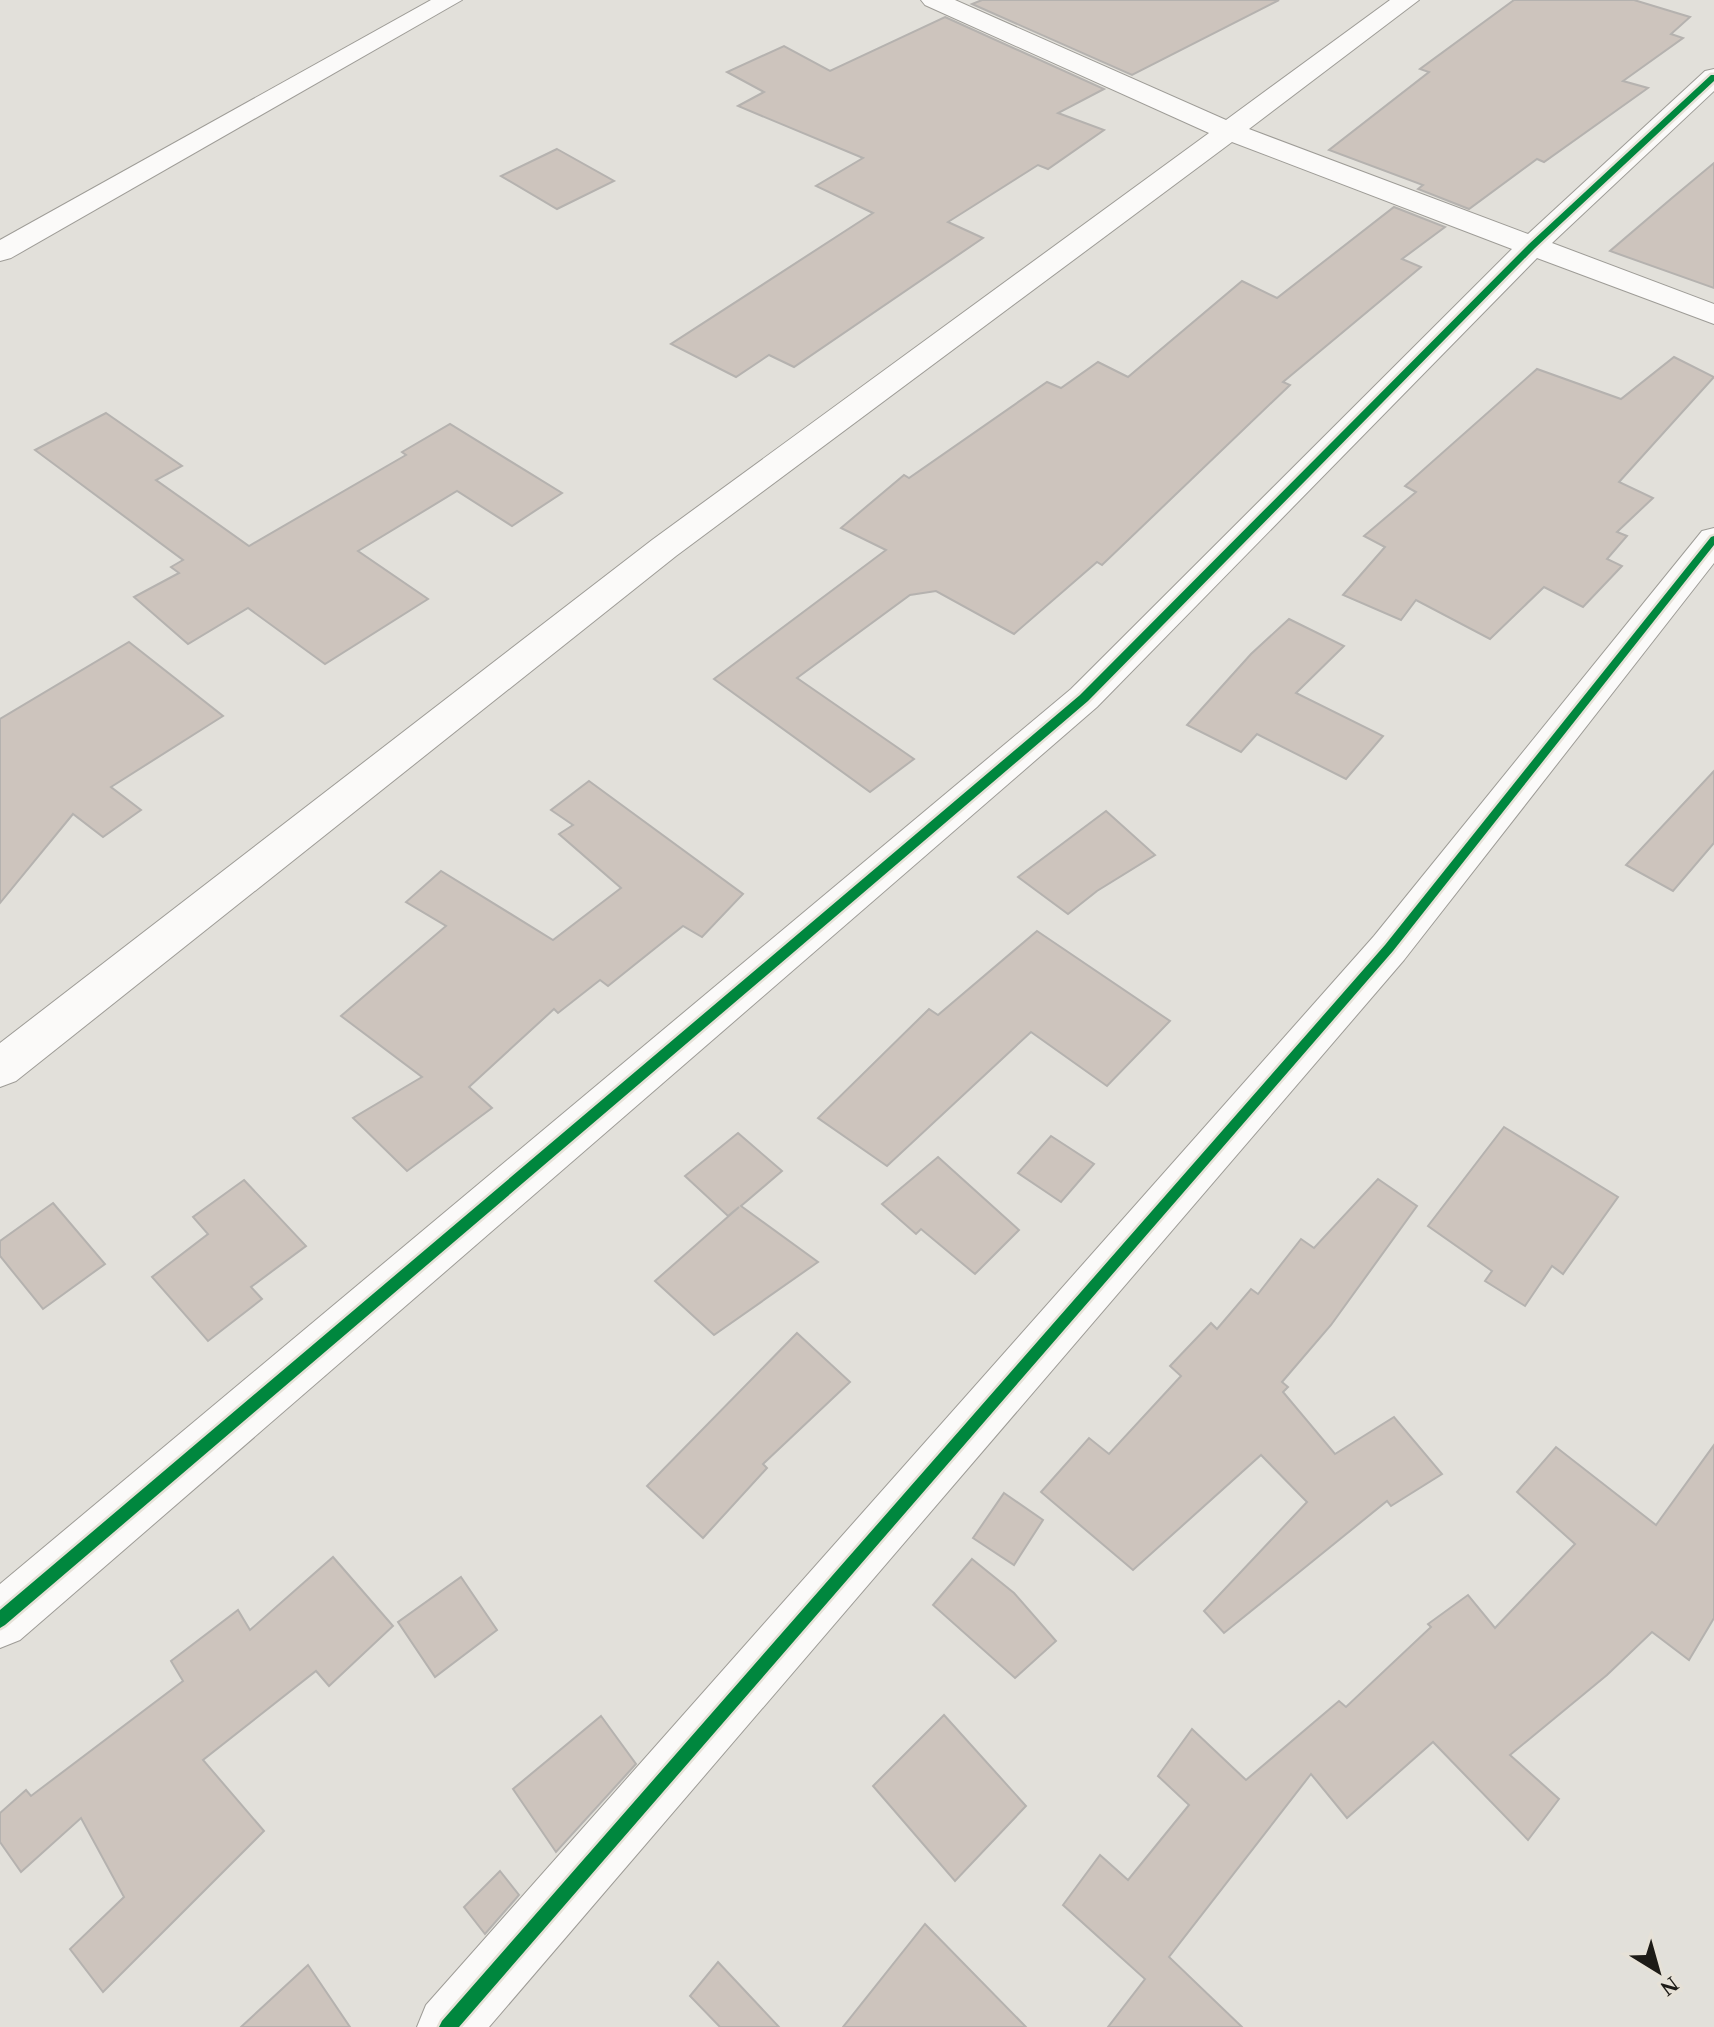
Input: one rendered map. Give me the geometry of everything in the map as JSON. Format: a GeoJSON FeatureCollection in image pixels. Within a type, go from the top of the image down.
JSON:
{"type":"FeatureCollection","features":[{"type":"Feature","properties":{"kind":"street"},"geometry":{"type":"LineString","coordinates":[[0,252],[449,0]]}},
{"type":"Feature","properties":{"kind":"street"},"geometry":{"type":"LineString","coordinates":[[934,0],[1228,131],[1714,315]]}},
{"type":"Feature","properties":{"kind":"street"},"geometry":{"type":"LineString","coordinates":[[0,1068],[664,548],[1406,0]]}},
{"type":"Feature","properties":{"kind":"street"},"geometry":{"type":"LineString","coordinates":[[0,1620],[1084,698],[1532,246],[1714,77]]}},
{"type":"Feature","properties":{"kind":"street"},"geometry":{"type":"LineString","coordinates":[[448,2027],[1389,948],[1714,539]]}},
{"type":"Feature","properties":{"kind":"building"},"geometry":{"type":"Polygon","coordinates":[[[982,0],[1279,0],[1132,75],[972,4],[982,0]]]}},
{"type":"Feature","properties":{"kind":"building"},"geometry":{"type":"Polygon","coordinates":[[[1514,0],[1634,0],[1690,17],[1671,34],[1683,38],[1623,81],[1648,88],[1544,162],[1537,159],[1469,209],[1418,189],[1423,185],[1329,150],[1429,72],[1420,69],[1514,0]]]}},
{"type":"Feature","properties":{"kind":"building"},"geometry":{"type":"Polygon","coordinates":[[[945,17],[1104,89],[1058,113],[1104,130],[1048,169],[1038,165],[948,222],[983,238],[794,367],[769,355],[736,377],[671,344],[873,213],[816,186],[863,158],[738,106],[764,92],[727,72],[784,46],[830,71],[945,17]]]}},
{"type":"Feature","properties":{"kind":"building"},"geometry":{"type":"Polygon","coordinates":[[[557,149],[614,181],[557,209],[501,176],[557,149]]]}},
{"type":"Feature","properties":{"kind":"building"},"geometry":{"type":"Polygon","coordinates":[[[1714,163],[1714,288],[1610,251],[1672,198],[1714,163]]]}},
{"type":"Feature","properties":{"kind":"building"},"geometry":{"type":"Polygon","coordinates":[[[1394,207],[1445,227],[1402,259],[1421,267],[1283,382],[1290,385],[1102,565],[1097,562],[1014,634],[936,591],[910,595],[797,678],[914,759],[870,792],[714,679],[886,550],[841,528],[904,475],[909,478],[1047,382],[1061,388],[1098,362],[1128,377],[1242,281],[1277,298],[1394,207]]]}},
{"type":"Feature","properties":{"kind":"building"},"geometry":{"type":"Polygon","coordinates":[[[1674,357],[1714,377],[1619,482],[1653,498],[1617,532],[1627,536],[1607,559],[1622,566],[1583,607],[1544,587],[1490,639],[1416,600],[1401,620],[1343,595],[1385,547],[1364,536],[1416,492],[1405,486],[1537,369],[1621,399],[1674,357]]]}},
{"type":"Feature","properties":{"kind":"building"},"geometry":{"type":"Polygon","coordinates":[[[106,413],[182,466],[156,480],[249,546],[406,455],[402,452],[450,424],[562,493],[512,526],[457,491],[358,551],[428,599],[325,664],[248,608],[188,644],[134,597],[179,573],[171,567],[183,560],[35,450],[106,413]]]}},
{"type":"Feature","properties":{"kind":"building"},"geometry":{"type":"Polygon","coordinates":[[[1289,619],[1344,646],[1296,693],[1383,736],[1346,779],[1257,734],[1241,752],[1187,725],[1251,654],[1289,619]]]}},
{"type":"Feature","properties":{"kind":"building"},"geometry":{"type":"Polygon","coordinates":[[[129,642],[223,716],[111,787],[141,810],[103,837],[73,814],[0,903],[0,719],[129,642]]]}},
{"type":"Feature","properties":{"kind":"building"},"geometry":{"type":"Polygon","coordinates":[[[1714,771],[1714,843],[1673,891],[1626,865],[1714,771]]]}},
{"type":"Feature","properties":{"kind":"building"},"geometry":{"type":"Polygon","coordinates":[[[589,781],[743,894],[702,937],[683,926],[608,986],[600,980],[558,1013],[554,1009],[469,1087],[492,1108],[407,1171],[353,1118],[422,1077],[341,1016],[446,926],[406,902],[441,871],[553,940],[621,888],[559,834],[573,825],[551,810],[589,781]]]}},
{"type":"Feature","properties":{"kind":"building"},"geometry":{"type":"Polygon","coordinates":[[[1106,811],[1155,855],[1097,891],[1068,914],[1018,877],[1106,811]]]}},
{"type":"Feature","properties":{"kind":"building"},"geometry":{"type":"Polygon","coordinates":[[[1037,931],[1170,1021],[1107,1086],[1031,1032],[887,1166],[818,1118],[929,1009],[938,1015],[1037,931]]]}},
{"type":"Feature","properties":{"kind":"building"},"geometry":{"type":"Polygon","coordinates":[[[1504,1127],[1618,1197],[1563,1274],[1552,1266],[1525,1306],[1485,1281],[1492,1271],[1428,1226],[1504,1127]]]}},
{"type":"Feature","properties":{"kind":"building"},"geometry":{"type":"Polygon","coordinates":[[[738,1133],[782,1171],[741,1206],[818,1262],[714,1335],[655,1281],[739,1207],[728,1216],[685,1176],[738,1133]]]}},
{"type":"Feature","properties":{"kind":"building"},"geometry":{"type":"Polygon","coordinates":[[[1051,1136],[1094,1164],[1061,1202],[1018,1173],[1051,1136]]]}},
{"type":"Feature","properties":{"kind":"building"},"geometry":{"type":"Polygon","coordinates":[[[938,1157],[1019,1230],[975,1274],[921,1229],[916,1234],[882,1204],[938,1157]]]}},
{"type":"Feature","properties":{"kind":"building"},"geometry":{"type":"Polygon","coordinates":[[[1378,1179],[1417,1206],[1331,1325],[1282,1382],[1288,1387],[1283,1392],[1335,1454],[1394,1417],[1442,1474],[1391,1506],[1387,1501],[1224,1633],[1204,1611],[1307,1502],[1261,1455],[1133,1570],[1041,1492],[1089,1438],[1109,1454],[1181,1376],[1170,1366],[1211,1323],[1217,1329],[1251,1289],[1258,1294],[1301,1239],[1314,1248],[1378,1179]]]}},
{"type":"Feature","properties":{"kind":"building"},"geometry":{"type":"Polygon","coordinates":[[[244,1180],[306,1246],[251,1287],[262,1299],[208,1341],[152,1277],[208,1234],[193,1217],[244,1180]]]}},
{"type":"Feature","properties":{"kind":"building"},"geometry":{"type":"Polygon","coordinates":[[[53,1203],[105,1264],[43,1309],[0,1256],[0,1241],[53,1203]]]}},
{"type":"Feature","properties":{"kind":"building"},"geometry":{"type":"Polygon","coordinates":[[[797,1333],[850,1382],[763,1464],[767,1468],[703,1538],[647,1486],[797,1333]]]}},
{"type":"Feature","properties":{"kind":"building"},"geometry":{"type":"Polygon","coordinates":[[[1714,1445],[1714,1618],[1689,1660],[1652,1632],[1607,1675],[1510,1755],[1559,1799],[1528,1840],[1433,1742],[1347,1818],[1311,1774],[1169,1957],[1242,2027],[1108,2027],[1145,1979],[1063,1905],[1100,1855],[1128,1880],[1189,1805],[1158,1776],[1192,1729],[1246,1780],[1339,1701],[1346,1707],[1431,1627],[1428,1624],[1468,1595],[1495,1628],[1575,1544],[1517,1492],[1556,1447],[1656,1525],[1714,1445]]]}},
{"type":"Feature","properties":{"kind":"building"},"geometry":{"type":"Polygon","coordinates":[[[1004,1493],[1043,1520],[1014,1565],[973,1538],[1004,1493]]]}},
{"type":"Feature","properties":{"kind":"building"},"geometry":{"type":"Polygon","coordinates":[[[333,1557],[393,1626],[329,1686],[316,1671],[203,1760],[264,1831],[103,1992],[70,1949],[124,1897],[81,1818],[21,1872],[0,1842],[0,1813],[26,1790],[31,1796],[183,1681],[171,1661],[238,1610],[250,1630],[333,1557]]]}},
{"type":"Feature","properties":{"kind":"building"},"geometry":{"type":"Polygon","coordinates":[[[972,1559],[1014,1593],[1056,1641],[1015,1678],[933,1605],[972,1559]]]}},
{"type":"Feature","properties":{"kind":"building"},"geometry":{"type":"Polygon","coordinates":[[[461,1577],[497,1630],[435,1677],[398,1622],[461,1577]]]}},
{"type":"Feature","properties":{"kind":"building"},"geometry":{"type":"Polygon","coordinates":[[[944,1715],[1026,1806],[955,1881],[873,1786],[944,1715]]]}},
{"type":"Feature","properties":{"kind":"building"},"geometry":{"type":"Polygon","coordinates":[[[601,1716],[636,1764],[556,1852],[513,1789],[601,1716]]]}},
{"type":"Feature","properties":{"kind":"building"},"geometry":{"type":"Polygon","coordinates":[[[500,1871],[519,1895],[485,1934],[464,1907],[500,1871]]]}},
{"type":"Feature","properties":{"kind":"building"},"geometry":{"type":"Polygon","coordinates":[[[925,1924],[1026,2027],[843,2027],[925,1924]]]}},
{"type":"Feature","properties":{"kind":"building"},"geometry":{"type":"Polygon","coordinates":[[[718,1962],[779,2027],[720,2027],[690,1996],[718,1962]]]}},
{"type":"Feature","properties":{"kind":"building"},"geometry":{"type":"Polygon","coordinates":[[[308,1965],[350,2027],[241,2027],[308,1965]]]}},
{"type":"Feature","properties":{"kind":"cycle path"},"geometry":{"type":"LineString","coordinates":[[0,1620],[1084,698],[1532,246],[1714,77]]}},
{"type":"Feature","properties":{"kind":"cycle path"},"geometry":{"type":"LineString","coordinates":[[448,2027],[1389,948],[1714,539]]}}]}
